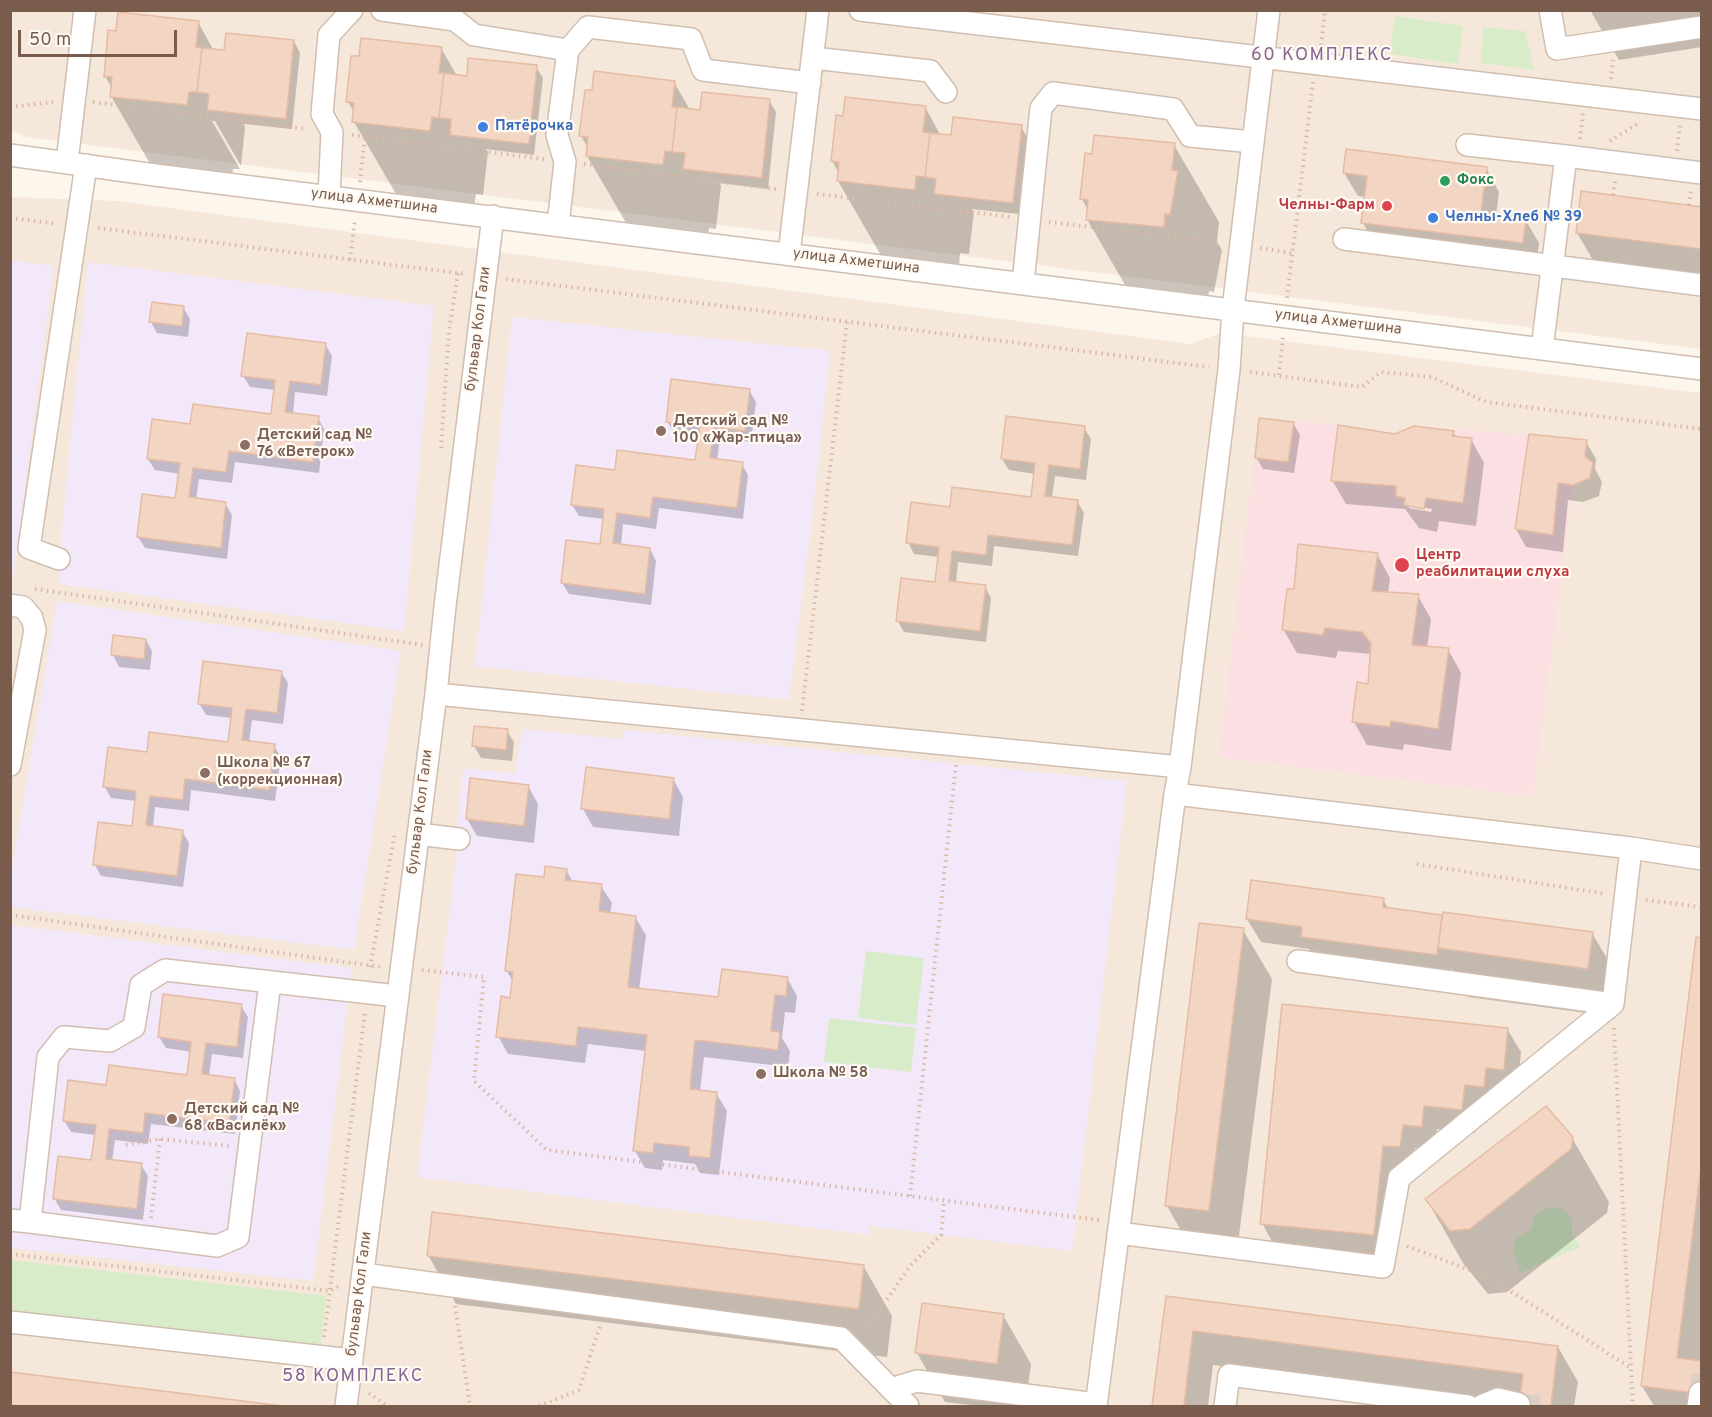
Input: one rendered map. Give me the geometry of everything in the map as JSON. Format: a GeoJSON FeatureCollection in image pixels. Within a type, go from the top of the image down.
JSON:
{"type":"FeatureCollection","features":[{"type":"Feature","properties":{"kind":"street"},"geometry":{"type":"LineString","coordinates":[[59,559],[29,548],[59,286],[77,226],[74,100],[85,10]]}},
{"type":"Feature","properties":{"kind":"street"},"geometry":{"type":"LineString","coordinates":[[382,10],[455,20],[474,35],[568,50]]}},
{"type":"Feature","properties":{"kind":"street"},"geometry":{"type":"LineString","coordinates":[[789,254],[818,10]]}},
{"type":"Feature","properties":{"kind":"street"},"geometry":{"type":"LineString","coordinates":[[860,10],[1692,108]]}},
{"type":"Feature","properties":{"kind":"street"},"geometry":{"type":"LineString","coordinates":[[891,1389],[917,1380],[1096,1405],[1180,767],[1229,370],[1233,309],[1269,10]]}},
{"type":"Feature","properties":{"kind":"street"},"geometry":{"type":"LineString","coordinates":[[1550,10],[1557,50],[1701,27]]}},
{"type":"Feature","properties":{"kind":"street"},"geometry":{"type":"LineString","coordinates":[[329,196],[332,132],[322,114],[329,35],[343,14]]}},
{"type":"Feature","properties":{"kind":"street"},"geometry":{"type":"LineString","coordinates":[[558,225],[565,162],[557,135],[568,50],[588,27],[691,39],[703,70],[810,83]]}},
{"type":"Feature","properties":{"kind":"street"},"geometry":{"type":"LineString","coordinates":[[813,58],[930,71],[946,92]]}},
{"type":"Feature","properties":{"kind":"street"},"geometry":{"type":"LineString","coordinates":[[1023,283],[1041,108],[1053,93],[1173,109],[1190,136],[1253,142]]}},
{"type":"Feature","properties":{"kind":"street"},"geometry":{"type":"LineString","coordinates":[[1467,145],[1701,173]]}},
{"type":"Feature","properties":{"kind":"street","name":"улица Ахметшина"},"geometry":{"type":"LineString","coordinates":[[10,155],[1701,369]]}},
{"type":"Feature","properties":{"kind":"street"},"geometry":{"type":"LineString","coordinates":[[1542,349],[1552,266],[1576,157]]}},
{"type":"Feature","properties":{"kind":"street","name":"бульвар Кол Гали"},"geometry":{"type":"LineString","coordinates":[[346,1407],[436,694],[446,594],[493,216]]}},
{"type":"Feature","properties":{"kind":"street"},"geometry":{"type":"LineString","coordinates":[[1344,239],[1701,285]]}},
{"type":"Feature","properties":{"kind":"street"},"geometry":{"type":"LineString","coordinates":[[10,605],[23,607],[32,618],[35,630],[10,765]]}},
{"type":"Feature","properties":{"kind":"street"},"geometry":{"type":"LineString","coordinates":[[436,694],[1180,767]]}},
{"type":"Feature","properties":{"kind":"street"},"geometry":{"type":"LineString","coordinates":[[1175,794],[1631,848],[1701,859]]}},
{"type":"Feature","properties":{"kind":"street"},"geometry":{"type":"LineString","coordinates":[[418,834],[459,839]]}},
{"type":"Feature","properties":{"kind":"street"},"geometry":{"type":"LineString","coordinates":[[1119,1228],[1383,1267],[1399,1178],[1613,1004],[1631,848]]}},
{"type":"Feature","properties":{"kind":"street"},"geometry":{"type":"LineString","coordinates":[[1298,961],[1613,1004]]}},
{"type":"Feature","properties":{"kind":"street"},"geometry":{"type":"LineString","coordinates":[[270,982],[238,1237],[217,1246],[20,1221],[48,1057],[64,1037],[110,1041],[134,1027],[141,985],[165,970],[397,996]]}},
{"type":"Feature","properties":{"kind":"street"},"geometry":{"type":"LineString","coordinates":[[363,1274],[841,1338],[908,1407]]}},
{"type":"Feature","properties":{"kind":"street"},"geometry":{"type":"LineString","coordinates":[[10,1322],[352,1360]]}},
{"type":"Feature","properties":{"kind":"street"},"geometry":{"type":"LineString","coordinates":[[1225,1407],[1229,1375],[1468,1407]]}},
{"type":"Feature","properties":{"kind":"street"},"geometry":{"type":"LineString","coordinates":[[1481,1407],[1498,1399],[1519,1404]]}},
{"type":"Feature","properties":{"kind":"path"},"geometry":{"type":"LineString","coordinates":[[1279,375],[1292,253],[1325,10]]}},
{"type":"Feature","properties":{"kind":"path"},"geometry":{"type":"LineString","coordinates":[[1609,98],[1616,40]]}},
{"type":"Feature","properties":{"kind":"path"},"geometry":{"type":"LineString","coordinates":[[1576,157],[1585,95]]}},
{"type":"Feature","properties":{"kind":"path"},"geometry":{"type":"LineString","coordinates":[[10,107],[74,100],[797,192],[1241,244],[1292,253]]}},
{"type":"Feature","properties":{"kind":"path"},"geometry":{"type":"LineString","coordinates":[[1675,170],[1692,108]]}},
{"type":"Feature","properties":{"kind":"path"},"geometry":{"type":"LineString","coordinates":[[1576,157],[1640,123]]}},
{"type":"Feature","properties":{"kind":"path"},"geometry":{"type":"LineString","coordinates":[[10,218],[1362,387],[1381,372],[1432,376],[1486,402],[1701,429]]}},
{"type":"Feature","properties":{"kind":"path"},"geometry":{"type":"LineString","coordinates":[[440,459],[449,331],[458,273]]}},
{"type":"Feature","properties":{"kind":"path"},"geometry":{"type":"LineString","coordinates":[[800,729],[847,322]]}},
{"type":"Feature","properties":{"kind":"path"},"geometry":{"type":"LineString","coordinates":[[34,589],[427,645]]}},
{"type":"Feature","properties":{"kind":"path"},"geometry":{"type":"LineString","coordinates":[[910,1196],[958,745]]}},
{"type":"Feature","properties":{"kind":"path"},"geometry":{"type":"LineString","coordinates":[[322,1356],[370,966],[396,826]]}},
{"type":"Feature","properties":{"kind":"path"},"geometry":{"type":"LineString","coordinates":[[1417,864],[1701,907]]}},
{"type":"Feature","properties":{"kind":"path"},"geometry":{"type":"LineString","coordinates":[[10,915],[370,966],[442,971],[484,977],[474,1081],[547,1150],[944,1200],[1119,1228]]}},
{"type":"Feature","properties":{"kind":"path"},"geometry":{"type":"LineString","coordinates":[[1613,1004],[1633,1407]]}},
{"type":"Feature","properties":{"kind":"path"},"geometry":{"type":"LineString","coordinates":[[126,1145],[160,1139],[249,1149]]}},
{"type":"Feature","properties":{"kind":"path"},"geometry":{"type":"LineString","coordinates":[[148,1238],[160,1139]]}},
{"type":"Feature","properties":{"kind":"path"},"geometry":{"type":"LineString","coordinates":[[852,1350],[910,1266],[941,1235],[944,1200]]}},
{"type":"Feature","properties":{"kind":"path"},"geometry":{"type":"LineString","coordinates":[[1388,1238],[1490,1278],[1632,1368]]}},
{"type":"Feature","properties":{"kind":"path"},"geometry":{"type":"LineString","coordinates":[[10,1254],[330,1291]]}},
{"type":"Feature","properties":{"kind":"path"},"geometry":{"type":"LineString","coordinates":[[455,1286],[456,1315],[470,1407]]}},
{"type":"Feature","properties":{"kind":"path"},"geometry":{"type":"LineString","coordinates":[[539,1407],[579,1390],[607,1307]]}},
{"type":"Feature","properties":{"kind":"shaded area"},"geometry":{"type":"Polygon","coordinates":[[[10,11],[1701,11],[1701,349],[26,137],[11,130],[10,11]]]}},
{"type":"Feature","properties":{"kind":"shaded area"},"geometry":{"type":"Polygon","coordinates":[[[10,197],[118,201],[1190,344],[1221,333],[1701,393],[1701,1406],[11,1406],[10,197]]]}},
{"type":"Feature","properties":{"kind":"shaded area"},"geometry":{"type":"Polygon","coordinates":[[[11,260],[54,266],[13,580],[10,580],[11,260]]]}},
{"type":"Feature","properties":{"kind":"shaded area","name":"Детский сад № 76 «Ветерок»"},"geometry":{"type":"Polygon","coordinates":[[[88,262],[434,306],[404,631],[60,584],[59,559],[88,262]]]}},
{"type":"Feature","properties":{"kind":"shaded area","name":"Детский сад № 100 «Жар-птица»"},"geometry":{"type":"Polygon","coordinates":[[[512,317],[830,351],[813,512],[789,700],[475,666],[512,317]]]}},
{"type":"Feature","properties":{"kind":"shaded area","name":"Центр реабилитации слуха"},"geometry":{"type":"Polygon","coordinates":[[[1259,418],[1338,425],[1395,434],[1414,426],[1587,440],[1585,456],[1593,463],[1590,478],[1573,485],[1533,796],[1219,757],[1259,418]]]}},
{"type":"Feature","properties":{"kind":"shaded area","name":"Школа № 67 (коррекционная)"},"geometry":{"type":"Polygon","coordinates":[[[57,601],[401,651],[354,950],[11,907],[11,873],[57,601]]]}},
{"type":"Feature","properties":{"kind":"shaded area","name":"Школа № 58"},"geometry":{"type":"Polygon","coordinates":[[[522,729],[622,739],[623,730],[1127,781],[1072,1251],[870,1226],[869,1235],[417,1177],[460,827],[457,826],[463,768],[515,774],[522,729]]]}},
{"type":"Feature","properties":{"kind":"shaded area","name":"Детский сад № 68 «Василёк»"},"geometry":{"type":"Polygon","coordinates":[[[11,925],[352,968],[313,1281],[11,1248],[11,925]]]}},
{"type":"Feature","properties":{"kind":"green space"},"geometry":{"type":"Polygon","coordinates":[[[1395,16],[1463,26],[1458,64],[1390,54],[1395,16]]]}},
{"type":"Feature","properties":{"kind":"green space"},"geometry":{"type":"Polygon","coordinates":[[[1483,27],[1525,31],[1534,70],[1481,63],[1483,27]]]}},
{"type":"Feature","properties":{"kind":"green space"},"geometry":{"type":"Polygon","coordinates":[[[866,951],[924,958],[916,1025],[858,1018],[866,951]]]}},
{"type":"Feature","properties":{"kind":"green space"},"geometry":{"type":"Polygon","coordinates":[[[829,1018],[916,1028],[911,1072],[824,1062],[829,1018]]]}},
{"type":"Feature","properties":{"kind":"green space"},"geometry":{"type":"Polygon","coordinates":[[[1552,1207],[1562,1208],[1572,1220],[1572,1234],[1580,1247],[1520,1273],[1513,1252],[1515,1242],[1518,1236],[1532,1229],[1533,1219],[1539,1212],[1552,1207]]]}},
{"type":"Feature","properties":{"kind":"green space"},"geometry":{"type":"Polygon","coordinates":[[[11,1260],[326,1296],[320,1350],[11,1314],[11,1260]]]}},
{"type":"Feature","properties":{"kind":"building"},"geometry":{"type":"Polygon","coordinates":[[[118,12],[199,21],[196,47],[202,48],[197,92],[189,92],[187,105],[110,97],[112,77],[104,77],[108,30],[116,31],[118,12]]]}},
{"type":"Feature","properties":{"kind":"building"},"geometry":{"type":"Polygon","coordinates":[[[226,33],[294,40],[286,119],[207,110],[209,94],[197,92],[202,48],[224,50],[226,33]]]}},
{"type":"Feature","properties":{"kind":"building"},"geometry":{"type":"Polygon","coordinates":[[[361,38],[442,47],[439,73],[444,73],[439,118],[432,117],[430,131],[352,122],[354,103],[346,102],[351,56],[359,56],[361,38]]]}},
{"type":"Feature","properties":{"kind":"building"},"geometry":{"type":"Polygon","coordinates":[[[468,58],[537,65],[529,144],[450,135],[451,119],[439,118],[444,73],[467,76],[468,58]]]}},
{"type":"Feature","properties":{"kind":"building"},"geometry":{"type":"Polygon","coordinates":[[[594,71],[675,81],[672,107],[677,107],[672,152],[665,151],[663,165],[586,156],[588,137],[579,136],[585,90],[592,90],[594,71]]]}},
{"type":"Feature","properties":{"kind":"building"},"geometry":{"type":"Polygon","coordinates":[[[702,92],[770,99],[762,178],[683,169],[685,153],[672,152],[677,107],[700,110],[702,92]]]}},
{"type":"Feature","properties":{"kind":"building"},"geometry":{"type":"Polygon","coordinates":[[[845,97],[926,106],[923,132],[930,133],[925,177],[916,176],[915,190],[837,181],[839,162],[831,161],[836,115],[843,116],[845,97]]]}},
{"type":"Feature","properties":{"kind":"building"},"geometry":{"type":"Polygon","coordinates":[[[953,117],[1022,125],[1013,203],[934,194],[936,179],[925,177],[930,133],[951,135],[953,117]]]}},
{"type":"Feature","properties":{"kind":"building"},"geometry":{"type":"Polygon","coordinates":[[[1094,135],[1175,143],[1172,170],[1178,171],[1170,215],[1165,214],[1164,227],[1086,220],[1088,200],[1080,199],[1085,153],[1092,154],[1094,135]]]}},
{"type":"Feature","properties":{"kind":"building","name":"Фокс"},"geometry":{"type":"Polygon","coordinates":[[[1346,149],[1487,167],[1481,212],[1526,218],[1523,243],[1361,223],[1367,176],[1343,173],[1346,149]]]}},
{"type":"Feature","properties":{"kind":"building"},"geometry":{"type":"Polygon","coordinates":[[[1581,191],[1702,207],[1702,249],[1576,233],[1581,191]]]}},
{"type":"Feature","properties":{"kind":"building"},"geometry":{"type":"Polygon","coordinates":[[[152,302],[184,306],[182,326],[149,322],[152,302]]]}},
{"type":"Feature","properties":{"kind":"building"},"geometry":{"type":"Polygon","coordinates":[[[247,333],[326,343],[321,385],[290,381],[285,412],[319,416],[313,462],[229,451],[226,472],[193,468],[189,497],[226,502],[221,548],[137,537],[142,494],[175,498],[180,463],[147,459],[152,419],[190,424],[193,404],[271,414],[275,380],[241,376],[247,333]]]}},
{"type":"Feature","properties":{"kind":"building"},"geometry":{"type":"Polygon","coordinates":[[[671,379],[750,389],[745,431],[714,427],[710,458],[743,462],[737,508],[653,497],[650,518],[617,513],[613,543],[650,548],[645,594],[561,583],[566,540],[600,544],[604,509],[571,505],[576,465],[615,470],[617,450],[695,460],[700,426],[666,422],[671,379]]]}},
{"type":"Feature","properties":{"kind":"building"},"geometry":{"type":"Polygon","coordinates":[[[1006,416],[1085,426],[1080,469],[1049,465],[1045,496],[1078,500],[1072,545],[988,535],[986,555],[952,551],[949,581],[986,585],[980,631],[896,621],[901,578],[935,582],[939,547],[906,543],[911,502],[950,507],[952,487],[1031,497],[1035,463],[1001,459],[1006,416]]]}},
{"type":"Feature","properties":{"kind":"building"},"geometry":{"type":"Polygon","coordinates":[[[1259,418],[1294,422],[1288,462],[1255,458],[1259,418]]]}},
{"type":"Feature","properties":{"kind":"building"},"geometry":{"type":"Polygon","coordinates":[[[1338,425],[1395,434],[1414,426],[1454,431],[1452,436],[1472,438],[1463,503],[1426,498],[1424,509],[1404,505],[1405,498],[1396,496],[1396,486],[1331,481],[1338,425]]]}},
{"type":"Feature","properties":{"kind":"building"},"geometry":{"type":"Polygon","coordinates":[[[1529,434],[1587,440],[1585,456],[1593,463],[1590,478],[1573,485],[1558,483],[1553,535],[1515,529],[1529,434]]]}},
{"type":"Feature","properties":{"kind":"building"},"geometry":{"type":"Polygon","coordinates":[[[1298,544],[1378,553],[1372,591],[1419,594],[1412,645],[1449,648],[1438,729],[1391,721],[1390,727],[1352,722],[1357,682],[1368,684],[1371,643],[1362,632],[1325,628],[1323,635],[1282,630],[1287,589],[1294,589],[1298,544]]]}},
{"type":"Feature","properties":{"kind":"building"},"geometry":{"type":"Polygon","coordinates":[[[113,635],[146,639],[144,659],[111,655],[113,635]]]}},
{"type":"Feature","properties":{"kind":"building"},"geometry":{"type":"Polygon","coordinates":[[[203,661],[282,671],[277,713],[246,709],[242,740],[275,744],[269,790],[185,779],[183,800],[150,796],[146,825],[183,830],[177,876],[93,865],[98,822],[132,826],[136,791],[103,787],[108,747],[147,752],[149,732],[228,742],[232,708],[198,704],[203,661]]]}},
{"type":"Feature","properties":{"kind":"building"},"geometry":{"type":"Polygon","coordinates":[[[474,726],[508,729],[506,750],[472,746],[474,726]]]}},
{"type":"Feature","properties":{"kind":"building"},"geometry":{"type":"Polygon","coordinates":[[[586,767],[674,778],[669,819],[581,809],[586,767]]]}},
{"type":"Feature","properties":{"kind":"building"},"geometry":{"type":"Polygon","coordinates":[[[470,778],[529,785],[524,826],[466,819],[470,778]]]}},
{"type":"Feature","properties":{"kind":"building"},"geometry":{"type":"Polygon","coordinates":[[[545,866],[567,869],[565,880],[602,884],[599,911],[636,916],[628,987],[718,997],[722,969],[788,977],[786,996],[775,995],[771,1031],[780,1032],[778,1050],[695,1040],[690,1089],[717,1092],[710,1158],[689,1156],[689,1147],[654,1143],[653,1153],[633,1151],[647,1035],[578,1027],[576,1046],[496,1037],[501,996],[510,998],[513,972],[505,971],[516,874],[544,877],[545,866]]]}},
{"type":"Feature","properties":{"kind":"building"},"geometry":{"type":"Polygon","coordinates":[[[1251,880],[1384,898],[1383,907],[1442,915],[1437,955],[1301,937],[1302,927],[1246,919],[1251,880]]]}},
{"type":"Feature","properties":{"kind":"building"},"geometry":{"type":"Polygon","coordinates":[[[1443,912],[1593,932],[1588,969],[1438,948],[1443,912]]]}},
{"type":"Feature","properties":{"kind":"building"},"geometry":{"type":"Polygon","coordinates":[[[1199,923],[1244,928],[1209,1211],[1165,1206],[1199,923]]]}},
{"type":"Feature","properties":{"kind":"building"},"geometry":{"type":"Polygon","coordinates":[[[1696,937],[1702,938],[1702,1159],[1677,1358],[1702,1361],[1702,1394],[1641,1386],[1696,937]]]}},
{"type":"Feature","properties":{"kind":"building"},"geometry":{"type":"Polygon","coordinates":[[[163,994],[242,1004],[237,1047],[206,1043],[202,1074],[235,1078],[229,1123],[145,1113],[143,1133],[109,1129],[106,1159],[142,1163],[137,1209],[53,1199],[58,1156],[91,1160],[96,1125],[63,1121],[68,1080],[106,1085],[109,1065],[187,1075],[191,1042],[158,1037],[163,994]]]}},
{"type":"Feature","properties":{"kind":"building"},"geometry":{"type":"Polygon","coordinates":[[[1282,1004],[1508,1028],[1504,1070],[1486,1068],[1484,1087],[1465,1085],[1462,1110],[1424,1106],[1422,1127],[1403,1125],[1400,1147],[1383,1146],[1374,1235],[1260,1224],[1282,1004]]]}},
{"type":"Feature","properties":{"kind":"building"},"geometry":{"type":"Polygon","coordinates":[[[1546,1106],[1573,1137],[1571,1149],[1470,1229],[1450,1231],[1425,1199],[1546,1106]]]}},
{"type":"Feature","properties":{"kind":"building"},"geometry":{"type":"Polygon","coordinates":[[[432,1212],[864,1265],[859,1309],[427,1256],[432,1212]]]}},
{"type":"Feature","properties":{"kind":"building"},"geometry":{"type":"Polygon","coordinates":[[[1166,1296],[1558,1346],[1551,1406],[1519,1406],[1523,1374],[1193,1331],[1184,1406],[1152,1406],[1166,1296]]]}},
{"type":"Feature","properties":{"kind":"building"},"geometry":{"type":"Polygon","coordinates":[[[922,1303],[1004,1314],[997,1364],[915,1353],[922,1303]]]}},
{"type":"Feature","properties":{"kind":"building"},"geometry":{"type":"Polygon","coordinates":[[[10,1372],[283,1406],[10,1405],[10,1372]]]}},
{"type":"Feature","properties":{"kind":"tunnel"},"geometry":{"type":"LineString","coordinates":[[1700,1393],[1702,1374]]}},
{"type":"Feature","properties":{"kind":"tunnel"},"geometry":{"type":"LineString","coordinates":[[1519,1404],[1542,1406]]}},
{"type":"Feature","properties":{"kind":"place","name":"Пятёрочка"},"geometry":{"type":"Point","coordinates":[483,127]}},
{"type":"Feature","properties":{"kind":"place","name":"Фокс"},"geometry":{"type":"Point","coordinates":[1445,181]}},
{"type":"Feature","properties":{"kind":"place","name":"Челны-Фарм"},"geometry":{"type":"Point","coordinates":[1387,206]}},
{"type":"Feature","properties":{"kind":"place","name":"Челны-Хлеб № 39"},"geometry":{"type":"Point","coordinates":[1433,218]}},
{"type":"Feature","properties":{"kind":"place","name":"Детский сад № 100 «Жар-птица»"},"geometry":{"type":"Point","coordinates":[661,431]}},
{"type":"Feature","properties":{"kind":"place","name":"Детский сад № 76 «Ветерок»"},"geometry":{"type":"Point","coordinates":[245,445]}},
{"type":"Feature","properties":{"kind":"place","name":"Центр реабилитации слуха"},"geometry":{"type":"Point","coordinates":[1402,565]}},
{"type":"Feature","properties":{"kind":"place","name":"Школа № 67 (коррекционная)"},"geometry":{"type":"Point","coordinates":[205,773]}},
{"type":"Feature","properties":{"kind":"place","name":"Школа № 58"},"geometry":{"type":"Point","coordinates":[761,1074]}},
{"type":"Feature","properties":{"kind":"place","name":"Детский сад № 68 «Василёк»"},"geometry":{"type":"Point","coordinates":[172,1119]}},
{"type":"Feature","properties":{"kind":"district","name":"60 КОМПЛЕКС"},"geometry":{"type":"Point","coordinates":[1322,56]}},
{"type":"Feature","properties":{"kind":"district","name":"58 КОМПЛЕКС"},"geometry":{"type":"Point","coordinates":[353,1377]}}]}
